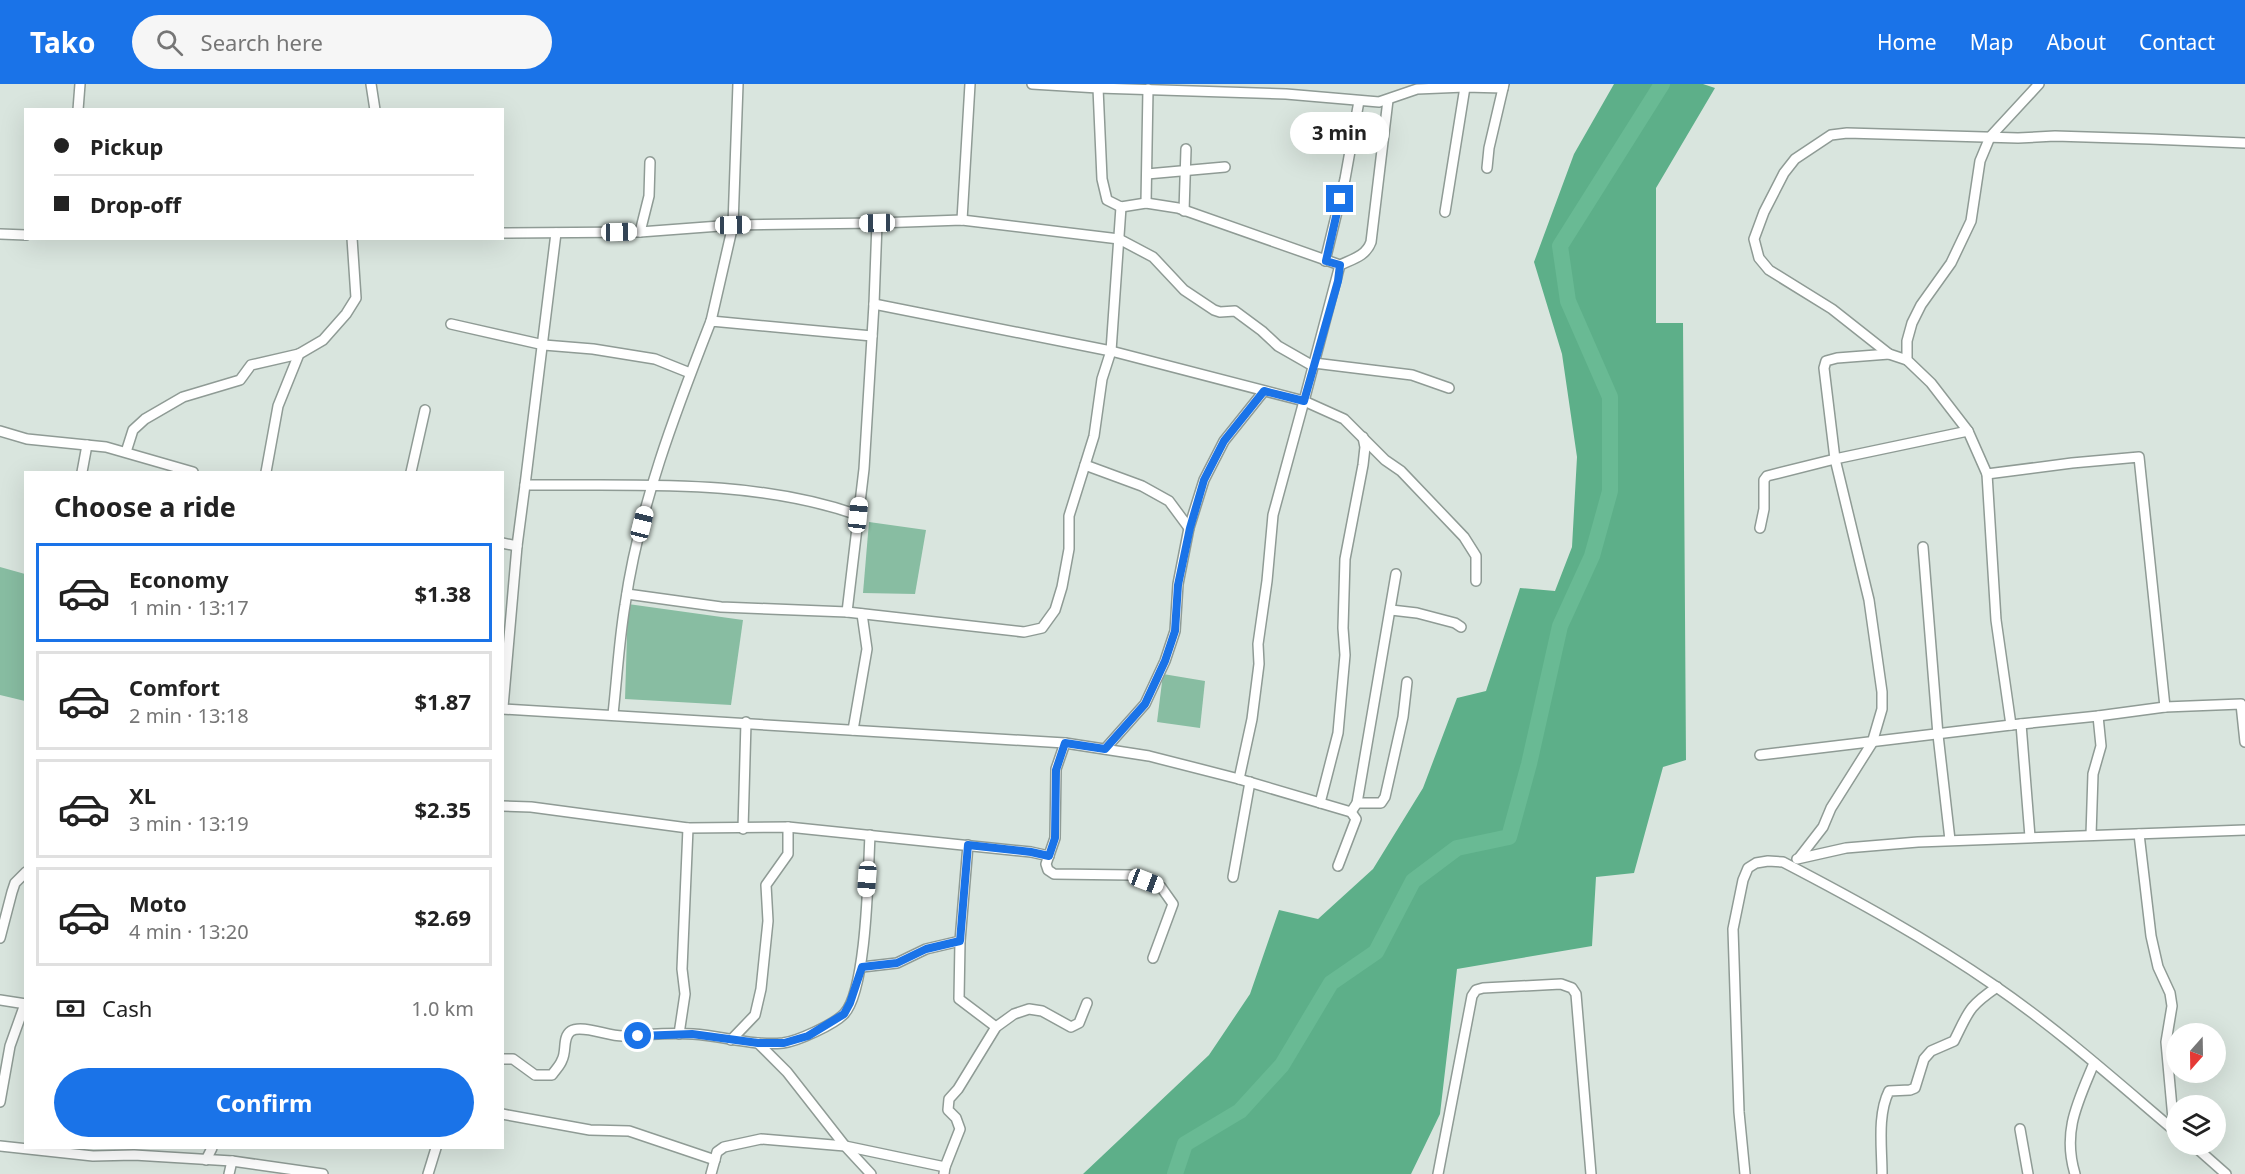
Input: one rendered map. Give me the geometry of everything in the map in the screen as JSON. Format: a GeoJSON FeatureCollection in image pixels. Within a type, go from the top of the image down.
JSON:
{"type":"FeatureCollection","features":[{"type":"Feature","properties":{"kind":"street"},"geometry":{"type":"LineString","coordinates":[[78,108],[80,84]]}},
{"type":"Feature","properties":{"kind":"street"},"geometry":{"type":"LineString","coordinates":[[371,84],[375,108]]}},
{"type":"Feature","properties":{"kind":"street"},"geometry":{"type":"LineString","coordinates":[[613,714],[627,594],[651,486],[690,373],[711,321],[733,225],[738,84]]}},
{"type":"Feature","properties":{"kind":"street"},"geometry":{"type":"LineString","coordinates":[[962,220],[970,84]]}},
{"type":"Feature","properties":{"kind":"street"},"geometry":{"type":"LineString","coordinates":[[1032,84],[1148,89],[1184,87],[1379,102],[1417,89],[1504,86],[1489,148],[1487,168]]}},
{"type":"Feature","properties":{"kind":"street"},"geometry":{"type":"LineString","coordinates":[[1286,94],[1287,84]]}},
{"type":"Feature","properties":{"kind":"street"},"geometry":{"type":"LineString","coordinates":[[1907,360],[1907,341],[1912,323],[1921,305],[1951,263],[1971,221],[1980,161],[1990,137],[2039,84]]}},
{"type":"Feature","properties":{"kind":"street"},"geometry":{"type":"LineString","coordinates":[[1445,212],[1465,87]]}},
{"type":"Feature","properties":{"kind":"street"},"geometry":{"type":"LineString","coordinates":[[1098,88],[1102,179],[1107,200],[1121,207],[1146,203],[1184,211],[1340,265],[1368,251],[1371,242],[1388,100]]}},
{"type":"Feature","properties":{"kind":"street"},"geometry":{"type":"LineString","coordinates":[[1146,203],[1148,89]]}},
{"type":"Feature","properties":{"kind":"street"},"geometry":{"type":"LineString","coordinates":[[1326,261],[1345,179],[1359,101]]}},
{"type":"Feature","properties":{"kind":"street"},"geometry":{"type":"LineString","coordinates":[[2030,837],[2016,724],[1996,620],[1987,474],[1968,431],[1931,383],[1907,360],[1889,354],[1832,309],[1769,270],[1758,258],[1755,239],[1774,191],[1784,173],[1795,159],[1831,135],[1847,133],[1990,137],[2055,136],[2245,143]]}},
{"type":"Feature","properties":{"kind":"street"},"geometry":{"type":"LineString","coordinates":[[1184,211],[1186,149]]}},
{"type":"Feature","properties":{"kind":"street"},"geometry":{"type":"LineString","coordinates":[[640,232],[649,196],[650,162]]}},
{"type":"Feature","properties":{"kind":"street"},"geometry":{"type":"LineString","coordinates":[[1147,174],[1225,167]]}},
{"type":"Feature","properties":{"kind":"street"},"geometry":{"type":"LineString","coordinates":[[627,594],[721,607],[847,612],[1024,632],[1041,628],[1055,610],[1062,587],[1069,549],[1069,516],[1094,436],[1102,379],[1111,351],[1121,207]]}},
{"type":"Feature","properties":{"kind":"street"},"geometry":{"type":"LineString","coordinates":[[504,233],[640,232],[733,225],[962,220],[1119,239],[1153,257],[1184,290],[1214,310],[1235,311],[1278,346],[1314,365],[1412,375],[1449,388]]}},
{"type":"Feature","properties":{"kind":"street"},"geometry":{"type":"LineString","coordinates":[[847,612],[864,469],[877,223]]}},
{"type":"Feature","properties":{"kind":"street"},"geometry":{"type":"LineString","coordinates":[[504,696],[517,546],[544,345],[556,233]]}},
{"type":"Feature","properties":{"kind":"street"},"geometry":{"type":"LineString","coordinates":[[0,234],[24,236]]}},
{"type":"Feature","properties":{"kind":"street"},"geometry":{"type":"LineString","coordinates":[[126,452],[133,430],[145,419],[183,397],[240,380],[251,365],[299,354],[323,340],[346,314],[356,298],[352,240]]}},
{"type":"Feature","properties":{"kind":"street"},"geometry":{"type":"LineString","coordinates":[[1239,779],[1252,719],[1273,515],[1338,281],[1340,265]]}},
{"type":"Feature","properties":{"kind":"street"},"geometry":{"type":"LineString","coordinates":[[874,304],[1111,351],[1304,401],[1344,419],[1385,460],[1401,471],[1464,537],[1476,556],[1476,581]]}},
{"type":"Feature","properties":{"kind":"street"},"geometry":{"type":"LineString","coordinates":[[711,321],[872,336]]}},
{"type":"Feature","properties":{"kind":"street"},"geometry":{"type":"LineString","coordinates":[[451,324],[544,345],[593,349],[655,359],[690,373]]}},
{"type":"Feature","properties":{"kind":"street"},"geometry":{"type":"LineString","coordinates":[[266,471],[278,406],[299,354]]}},
{"type":"Feature","properties":{"kind":"street"},"geometry":{"type":"LineString","coordinates":[[1799,858],[1823,827],[1831,808],[1872,743],[1882,709],[1882,693],[1869,600],[1835,459],[1824,368],[1826,361],[1837,358],[1889,354]]}},
{"type":"Feature","properties":{"kind":"street"},"geometry":{"type":"LineString","coordinates":[[1105,749],[1145,704],[1165,661],[1175,631],[1178,585],[1190,528],[1204,480],[1224,441],[1264,391]]}},
{"type":"Feature","properties":{"kind":"street"},"geometry":{"type":"LineString","coordinates":[[411,471],[425,410]]}},
{"type":"Feature","properties":{"kind":"street"},"geometry":{"type":"LineString","coordinates":[[0,430],[27,439],[87,445],[126,452],[190,471]]}},
{"type":"Feature","properties":{"kind":"street"},"geometry":{"type":"LineString","coordinates":[[1760,528],[1764,509],[1764,480],[1767,476],[1968,431]]}},
{"type":"Feature","properties":{"kind":"street"},"geometry":{"type":"LineString","coordinates":[[1320,802],[1338,733],[1345,655],[1343,628],[1345,559],[1363,465],[1365,447],[1363,437]]}},
{"type":"Feature","properties":{"kind":"street"},"geometry":{"type":"LineString","coordinates":[[82,471],[87,445]]}},
{"type":"Feature","properties":{"kind":"street"},"geometry":{"type":"LineString","coordinates":[[1987,474],[2139,457],[2166,706]]}},
{"type":"Feature","properties":{"kind":"street"},"geometry":{"type":"LineString","coordinates":[[1085,465],[1142,486],[1169,501],[1190,528]]}},
{"type":"Feature","properties":{"kind":"street"},"geometry":{"type":"LineString","coordinates":[[525,486],[651,486],[734,489],[822,502],[858,515]]}},
{"type":"Feature","properties":{"kind":"street"},"geometry":{"type":"LineString","coordinates":[[504,543],[517,546]]}},
{"type":"Feature","properties":{"kind":"street"},"geometry":{"type":"LineString","coordinates":[[1923,547],[1938,735],[1950,840]]}},
{"type":"Feature","properties":{"kind":"street"},"geometry":{"type":"LineString","coordinates":[[1352,812],[1357,803],[1396,574]]}},
{"type":"Feature","properties":{"kind":"street"},"geometry":{"type":"LineString","coordinates":[[1390,610],[1417,613],[1455,623],[1461,627]]}},
{"type":"Feature","properties":{"kind":"street"},"geometry":{"type":"LineString","coordinates":[[852,730],[867,649],[862,614]]}},
{"type":"Feature","properties":{"kind":"street"},"geometry":{"type":"LineString","coordinates":[[1357,803],[1377,804],[1381,803],[1384,797],[1403,717],[1407,682]]}},
{"type":"Feature","properties":{"kind":"street"},"geometry":{"type":"LineString","coordinates":[[1760,755],[2166,706],[2241,704],[2245,742]]}},
{"type":"Feature","properties":{"kind":"street"},"geometry":{"type":"LineString","coordinates":[[504,708],[1065,743],[1149,756],[1352,812],[1356,819],[1338,866]]}},
{"type":"Feature","properties":{"kind":"street"},"geometry":{"type":"LineString","coordinates":[[2091,835],[2093,774],[2101,746],[2098,716]]}},
{"type":"Feature","properties":{"kind":"street"},"geometry":{"type":"LineString","coordinates":[[742,828],[746,722]]}},
{"type":"Feature","properties":{"kind":"street"},"geometry":{"type":"LineString","coordinates":[[1065,743],[1056,770],[1055,838],[1046,864],[1048,870],[1054,874],[1131,875],[1161,887],[1173,904],[1153,958]]}},
{"type":"Feature","properties":{"kind":"street"},"geometry":{"type":"LineString","coordinates":[[1233,877],[1250,782]]}},
{"type":"Feature","properties":{"kind":"street"},"geometry":{"type":"LineString","coordinates":[[504,806],[531,807],[688,828],[788,827],[1031,852],[1049,856]]}},
{"type":"Feature","properties":{"kind":"street"},"geometry":{"type":"LineString","coordinates":[[731,1040],[756,1015],[768,921],[766,885],[788,854],[788,827]]}},
{"type":"Feature","properties":{"kind":"street"},"geometry":{"type":"LineString","coordinates":[[679,1034],[685,994],[682,969],[688,828]]}},
{"type":"Feature","properties":{"kind":"street"},"geometry":{"type":"LineString","coordinates":[[1745,1174],[1740,1112],[1733,928],[1743,880],[1748,868],[1756,863],[1783,862],[1846,848],[1950,840],[2245,830]]}},
{"type":"Feature","properties":{"kind":"street"},"geometry":{"type":"LineString","coordinates":[[2139,834],[2151,936],[2158,967],[2171,1000],[2166,1041],[2171,1095]]}},
{"type":"Feature","properties":{"kind":"street"},"geometry":{"type":"LineString","coordinates":[[504,1059],[513,1059],[535,1075],[552,1075],[562,1062],[566,1049],[565,1038],[578,1028],[618,1037],[692,1034],[758,1043],[784,1043],[808,1036],[844,1014],[862,967],[870,835]]}},
{"type":"Feature","properties":{"kind":"street"},"geometry":{"type":"LineString","coordinates":[[968,845],[960,941],[959,999],[996,1027]]}},
{"type":"Feature","properties":{"kind":"street"},"geometry":{"type":"LineString","coordinates":[[1783,862],[1867,905],[1997,987],[2094,1063],[2166,1123]]}},
{"type":"Feature","properties":{"kind":"street"},"geometry":{"type":"LineString","coordinates":[[0,938],[15,883],[24,874]]}},
{"type":"Feature","properties":{"kind":"street"},"geometry":{"type":"LineString","coordinates":[[862,967],[897,963],[926,949],[960,941]]}},
{"type":"Feature","properties":{"kind":"street"},"geometry":{"type":"LineString","coordinates":[[1438,1174],[1472,996],[1476,990],[1484,988],[1561,984],[1572,988],[1576,994],[1591,1174]]}},
{"type":"Feature","properties":{"kind":"street"},"geometry":{"type":"LineString","coordinates":[[1882,1174],[1882,1124],[1885,1099],[1889,1091],[1915,1088],[1924,1059],[1931,1051],[1954,1041],[1968,1011],[1976,1001],[1997,987]]}},
{"type":"Feature","properties":{"kind":"street"},"geometry":{"type":"LineString","coordinates":[[0,1000],[24,1004]]}},
{"type":"Feature","properties":{"kind":"street"},"geometry":{"type":"LineString","coordinates":[[711,1174],[717,1152],[724,1147],[761,1139],[845,1146],[944,1170],[960,1130],[956,1119],[948,1110],[949,1099],[958,1089],[996,1027],[1014,1014],[1029,1009],[1042,1011],[1057,1022],[1071,1027],[1079,1023],[1087,1003]]}},
{"type":"Feature","properties":{"kind":"street"},"geometry":{"type":"LineString","coordinates":[[0,1102],[3,1069],[24,1007]]}},
{"type":"Feature","properties":{"kind":"street"},"geometry":{"type":"LineString","coordinates":[[758,1043],[788,1072],[845,1146],[872,1174]]}},
{"type":"Feature","properties":{"kind":"street"},"geometry":{"type":"LineString","coordinates":[[774,1060],[784,1043]]}},
{"type":"Feature","properties":{"kind":"street"},"geometry":{"type":"LineString","coordinates":[[2075,1174],[2071,1159],[2070,1131],[2077,1103],[2094,1063]]}},
{"type":"Feature","properties":{"kind":"street"},"geometry":{"type":"LineString","coordinates":[[504,1114],[591,1130],[629,1131],[715,1160]]}},
{"type":"Feature","properties":{"kind":"street"},"geometry":{"type":"LineString","coordinates":[[2020,1129],[2028,1174]]}},
{"type":"Feature","properties":{"kind":"street"},"geometry":{"type":"LineString","coordinates":[[0,1146],[24,1149]]}},
{"type":"Feature","properties":{"kind":"street"},"geometry":{"type":"LineString","coordinates":[[28,1149],[93,1156],[134,1151],[323,1174]]}},
{"type":"Feature","properties":{"kind":"street"},"geometry":{"type":"LineString","coordinates":[[206,1160],[212,1149]]}},
{"type":"Feature","properties":{"kind":"street"},"geometry":{"type":"LineString","coordinates":[[428,1174],[436,1149]]}},
{"type":"Feature","properties":{"kind":"street"},"geometry":{"type":"LineString","coordinates":[[2204,1155],[2226,1174]]}},
{"type":"Feature","properties":{"kind":"street"},"geometry":{"type":"LineString","coordinates":[[229,1174],[231,1161]]}},
{"type":"Feature","properties":{"kind":"green space"},"geometry":{"type":"Polygon","coordinates":[[[1614,84],[1703,84],[1715,88],[1656,188],[1656,323],[1683,323],[1686,760],[1663,767],[1634,873],[1596,877],[1592,946],[1457,969],[1440,1114],[1411,1174],[1083,1174],[1209,1055],[1250,994],[1279,910],[1318,919],[1373,869],[1423,788],[1457,698],[1486,691],[1520,588],[1555,591],[1572,547],[1577,457],[1562,354],[1534,262],[1574,154],[1614,84]]]}},
{"type":"Feature","properties":{"kind":"green space"},"geometry":{"type":"Polygon","coordinates":[[[869,522],[926,530],[915,594],[863,593],[869,522]]]}},
{"type":"Feature","properties":{"kind":"green space"},"geometry":{"type":"Polygon","coordinates":[[[0,567],[24,574],[24,701],[0,695],[0,567]]]}},
{"type":"Feature","properties":{"kind":"green space"},"geometry":{"type":"Polygon","coordinates":[[[628,604],[743,620],[731,705],[625,699],[628,604]]]}},
{"type":"Feature","properties":{"kind":"green space"},"geometry":{"type":"Polygon","coordinates":[[[1163,674],[1205,681],[1200,728],[1157,722],[1163,674]]]}},
{"type":"Feature","properties":{"kind":"waterway"},"geometry":{"type":"LineString","coordinates":[[1175,1174],[1185,1144],[1240,1111],[1282,1065],[1331,983],[1376,952],[1413,881],[1457,848],[1509,837],[1529,764],[1560,626],[1592,556],[1610,491],[1610,397],[1568,301],[1560,246],[1662,84]]}},
{"type":"Feature","properties":{"kind":"route"},"geometry":{"type":"LineString","coordinates":[[638,1036],[692,1034],[758,1043],[784,1043],[808,1036],[844,1014],[862,967],[897,963],[926,949],[960,941],[968,845],[1049,856],[1055,838],[1056,770],[1065,743],[1105,749],[1145,704],[1165,661],[1175,631],[1178,585],[1191,520],[1204,480],[1224,441],[1264,391],[1304,401],[1338,281],[1340,265],[1326,261],[1340,199]]}}]}
